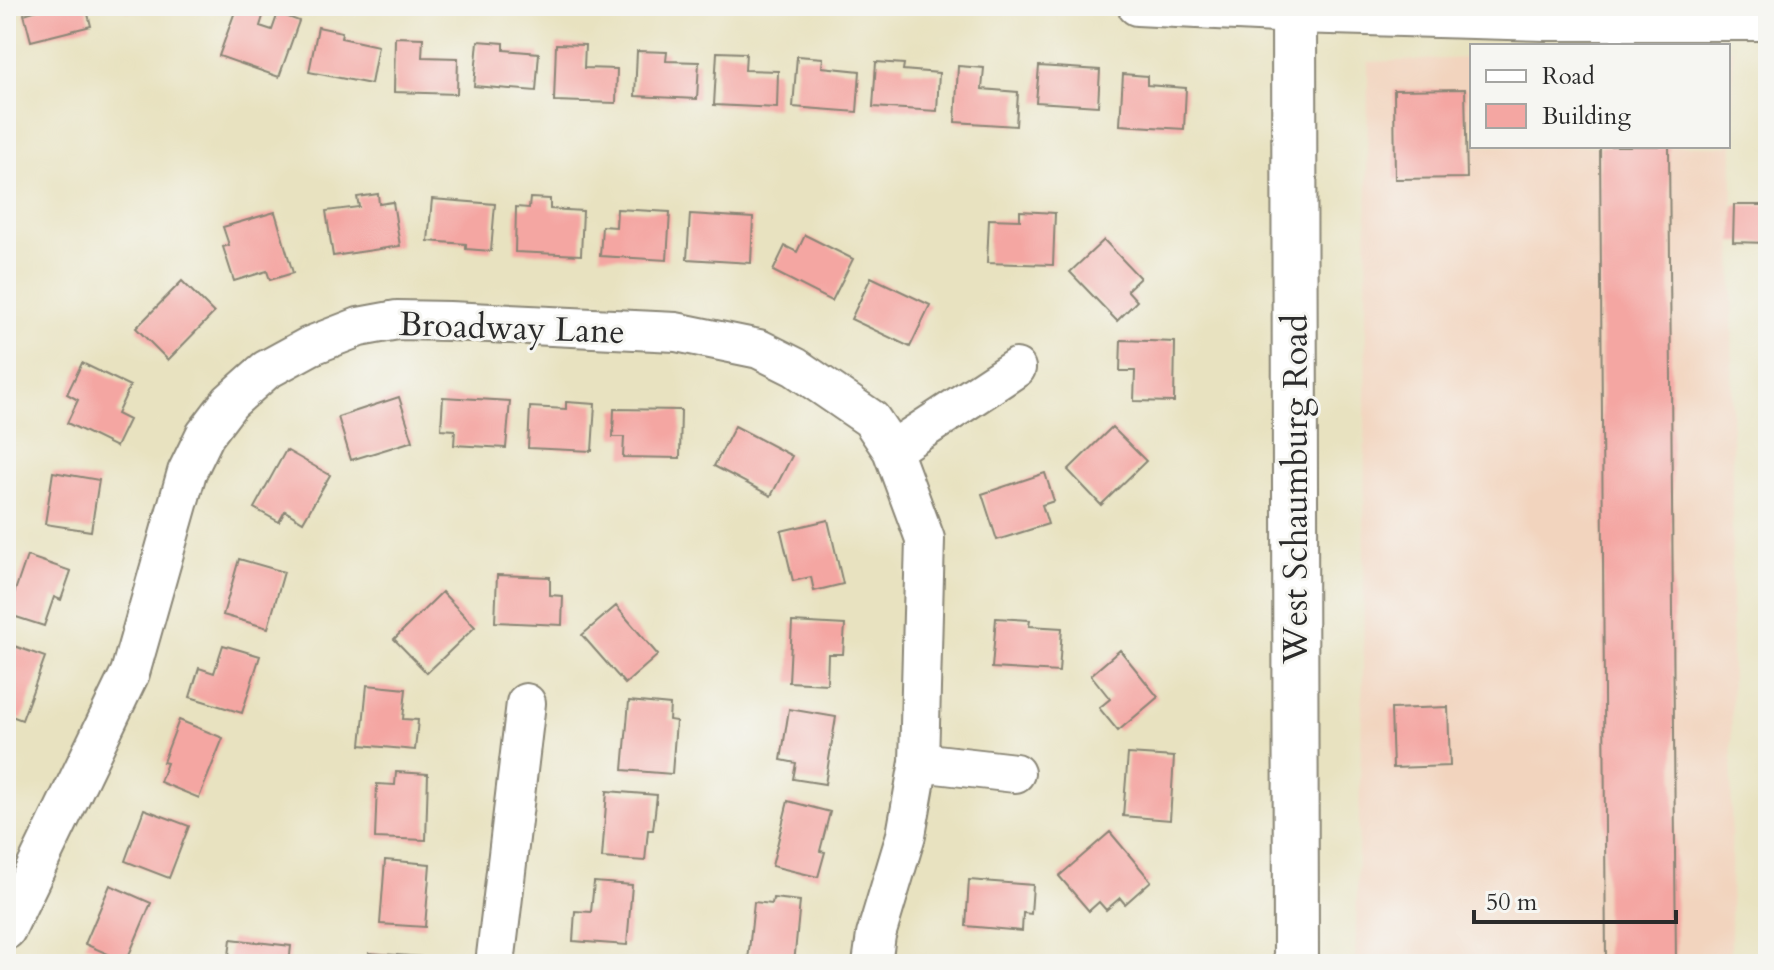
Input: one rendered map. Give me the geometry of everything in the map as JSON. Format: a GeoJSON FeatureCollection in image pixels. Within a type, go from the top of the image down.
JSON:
{"type":"FeatureCollection","features":[{"type":"Feature","properties":{"kind":"main road","name":"West Schaumburg Road"},"geometry":{"type":"LineString","coordinates":[[1295,9],[1296,964]]}},
{"type":"Feature","properties":{"kind":"street"},"geometry":{"type":"LineString","coordinates":[[1137,6],[1768,21]]}},
{"type":"Feature","properties":{"kind":"street","name":"Broadway Lane"},"geometry":{"type":"LineString","coordinates":[[6,930],[130,673],[187,472],[205,435],[230,402],[266,370],[310,346],[359,327],[397,320],[676,332],[715,338],[759,349],[795,367],[871,419],[892,450],[925,539],[919,762],[906,835],[876,935],[872,964]]}},
{"type":"Feature","properties":{"kind":"street"},"geometry":{"type":"LineString","coordinates":[[892,450],[1016,368]]}},
{"type":"Feature","properties":{"kind":"street"},"geometry":{"type":"LineString","coordinates":[[495,964],[526,703]]}},
{"type":"Feature","properties":{"kind":"street"},"geometry":{"type":"LineString","coordinates":[[919,762],[1015,773]]}},
{"type":"Feature","properties":{"kind":"shaded area"},"geometry":{"type":"Polygon","coordinates":[[[1733,49],[1731,964],[1355,964],[1363,676],[1368,62],[1470,58],[1470,148],[1730,148],[1730,50],[1733,49]]]}},
{"type":"Feature","properties":{"kind":"building"},"geometry":{"type":"Polygon","coordinates":[[[51,6],[86,6],[91,26],[31,41],[24,14],[51,6]]]}},
{"type":"Feature","properties":{"kind":"building"},"geometry":{"type":"Polygon","coordinates":[[[126,6],[166,6],[166,8],[127,11],[126,6]]]}},
{"type":"Feature","properties":{"kind":"building"},"geometry":{"type":"Polygon","coordinates":[[[237,6],[266,7],[260,26],[272,30],[278,13],[299,21],[279,77],[219,56],[237,6]]]}},
{"type":"Feature","properties":{"kind":"building"},"geometry":{"type":"Polygon","coordinates":[[[318,27],[342,32],[341,38],[378,46],[371,84],[309,72],[318,27]]]}},
{"type":"Feature","properties":{"kind":"building"},"geometry":{"type":"Polygon","coordinates":[[[395,37],[423,38],[422,57],[458,58],[457,94],[394,92],[395,37]]]}},
{"type":"Feature","properties":{"kind":"building"},"geometry":{"type":"Polygon","coordinates":[[[478,41],[504,43],[504,50],[539,53],[536,91],[474,86],[478,41]]]}},
{"type":"Feature","properties":{"kind":"building"},"geometry":{"type":"Polygon","coordinates":[[[556,44],[585,45],[584,68],[617,69],[616,103],[554,101],[556,44]]]}},
{"type":"Feature","properties":{"kind":"building"},"geometry":{"type":"Polygon","coordinates":[[[637,51],[667,52],[666,61],[699,62],[697,99],[635,96],[637,51]]]}},
{"type":"Feature","properties":{"kind":"building"},"geometry":{"type":"Polygon","coordinates":[[[717,52],[746,53],[745,70],[778,71],[777,108],[714,105],[717,52]]]}},
{"type":"Feature","properties":{"kind":"building"},"geometry":{"type":"Polygon","coordinates":[[[797,56],[823,58],[822,67],[860,71],[857,112],[793,107],[797,56]]]}},
{"type":"Feature","properties":{"kind":"building"},"geometry":{"type":"Polygon","coordinates":[[[876,62],[904,64],[903,70],[939,73],[937,111],[873,107],[876,62]]]}},
{"type":"Feature","properties":{"kind":"building"},"geometry":{"type":"Polygon","coordinates":[[[958,66],[984,68],[982,89],[1018,92],[1016,126],[955,122],[958,66]]]}},
{"type":"Feature","properties":{"kind":"building"},"geometry":{"type":"Polygon","coordinates":[[[1039,66],[1100,70],[1098,106],[1036,102],[1039,66]]]}},
{"type":"Feature","properties":{"kind":"building"},"geometry":{"type":"Polygon","coordinates":[[[1123,74],[1147,76],[1147,85],[1186,88],[1184,129],[1120,125],[1123,74]]]}},
{"type":"Feature","properties":{"kind":"building"},"geometry":{"type":"Polygon","coordinates":[[[1465,89],[1467,178],[1395,179],[1394,90],[1465,89]]]}},
{"type":"Feature","properties":{"kind":"building"},"geometry":{"type":"Polygon","coordinates":[[[1600,148],[1669,148],[1676,964],[1606,964],[1600,148]]]}},
{"type":"Feature","properties":{"kind":"building"},"geometry":{"type":"Polygon","coordinates":[[[378,194],[379,204],[393,202],[400,246],[333,256],[326,211],[359,207],[357,197],[378,194]]]}},
{"type":"Feature","properties":{"kind":"building"},"geometry":{"type":"Polygon","coordinates":[[[530,198],[550,199],[550,209],[583,211],[581,255],[515,252],[516,207],[529,208],[530,198]]]}},
{"type":"Feature","properties":{"kind":"building"},"geometry":{"type":"Polygon","coordinates":[[[432,199],[495,204],[491,251],[466,249],[466,244],[428,241],[432,199]]]}},
{"type":"Feature","properties":{"kind":"building"},"geometry":{"type":"Polygon","coordinates":[[[1734,205],[1768,205],[1768,243],[1733,242],[1734,205]]]}},
{"type":"Feature","properties":{"kind":"building"},"geometry":{"type":"Polygon","coordinates":[[[617,209],[670,212],[667,260],[600,256],[602,226],[616,227],[617,209]]]}},
{"type":"Feature","properties":{"kind":"building"},"geometry":{"type":"Polygon","coordinates":[[[1020,211],[1055,213],[1053,265],[987,263],[989,219],[1020,220],[1020,211]]]}},
{"type":"Feature","properties":{"kind":"building"},"geometry":{"type":"Polygon","coordinates":[[[275,212],[293,273],[270,280],[267,271],[234,281],[223,247],[229,245],[223,227],[275,212]]]}},
{"type":"Feature","properties":{"kind":"building"},"geometry":{"type":"Polygon","coordinates":[[[690,214],[753,218],[751,263],[687,259],[690,214]]]}},
{"type":"Feature","properties":{"kind":"building"},"geometry":{"type":"Polygon","coordinates":[[[805,235],[853,259],[832,301],[773,271],[785,246],[797,252],[805,235]]]}},
{"type":"Feature","properties":{"kind":"building"},"geometry":{"type":"Polygon","coordinates":[[[1104,240],[1140,278],[1127,290],[1137,301],[1117,321],[1070,272],[1104,240]]]}},
{"type":"Feature","properties":{"kind":"building"},"geometry":{"type":"Polygon","coordinates":[[[871,277],[930,305],[910,347],[851,319],[871,277]]]}},
{"type":"Feature","properties":{"kind":"building"},"geometry":{"type":"Polygon","coordinates":[[[182,281],[214,313],[168,360],[136,328],[182,281]]]}},
{"type":"Feature","properties":{"kind":"building"},"geometry":{"type":"Polygon","coordinates":[[[1121,340],[1175,342],[1174,402],[1134,401],[1135,371],[1120,371],[1121,340]]]}},
{"type":"Feature","properties":{"kind":"building"},"geometry":{"type":"Polygon","coordinates":[[[82,363],[130,386],[117,414],[129,420],[116,447],[67,423],[78,400],[67,394],[82,363]]]}},
{"type":"Feature","properties":{"kind":"building"},"geometry":{"type":"Polygon","coordinates":[[[399,397],[413,441],[351,460],[338,417],[399,397]]]}},
{"type":"Feature","properties":{"kind":"building"},"geometry":{"type":"Polygon","coordinates":[[[443,397],[510,401],[506,448],[454,445],[455,430],[441,429],[443,397]]]}},
{"type":"Feature","properties":{"kind":"building"},"geometry":{"type":"Polygon","coordinates":[[[566,402],[595,404],[592,451],[528,448],[530,407],[566,409],[566,402]]]}},
{"type":"Feature","properties":{"kind":"building"},"geometry":{"type":"Polygon","coordinates":[[[614,409],[681,410],[680,458],[623,457],[624,437],[613,437],[614,409]]]}},
{"type":"Feature","properties":{"kind":"building"},"geometry":{"type":"Polygon","coordinates":[[[735,426],[792,456],[771,496],[714,466],[735,426]]]}},
{"type":"Feature","properties":{"kind":"building"},"geometry":{"type":"Polygon","coordinates":[[[1112,427],[1146,461],[1101,505],[1068,470],[1112,427]]]}},
{"type":"Feature","properties":{"kind":"building"},"geometry":{"type":"Polygon","coordinates":[[[286,450],[330,475],[303,522],[285,511],[279,522],[254,508],[286,450]]]}},
{"type":"Feature","properties":{"kind":"building"},"geometry":{"type":"Polygon","coordinates":[[[53,472],[99,480],[91,531],[45,524],[53,472]]]}},
{"type":"Feature","properties":{"kind":"building"},"geometry":{"type":"Polygon","coordinates":[[[1045,473],[1054,501],[1042,505],[1048,524],[997,540],[982,494],[1045,473]]]}},
{"type":"Feature","properties":{"kind":"building"},"geometry":{"type":"Polygon","coordinates":[[[828,520],[843,584],[814,591],[811,577],[793,581],[781,531],[828,520]]]}},
{"type":"Feature","properties":{"kind":"building"},"geometry":{"type":"Polygon","coordinates":[[[27,556],[71,571],[61,600],[54,597],[44,626],[7,614],[27,556]]]}},
{"type":"Feature","properties":{"kind":"building"},"geometry":{"type":"Polygon","coordinates":[[[239,559],[284,572],[268,628],[223,615],[239,559]]]}},
{"type":"Feature","properties":{"kind":"building"},"geometry":{"type":"Polygon","coordinates":[[[497,575],[550,577],[550,595],[563,596],[562,625],[495,622],[497,575]]]}},
{"type":"Feature","properties":{"kind":"building"},"geometry":{"type":"Polygon","coordinates":[[[442,592],[475,627],[427,673],[394,639],[442,592]]]}},
{"type":"Feature","properties":{"kind":"building"},"geometry":{"type":"Polygon","coordinates":[[[616,606],[658,655],[625,684],[582,635],[616,606]]]}},
{"type":"Feature","properties":{"kind":"building"},"geometry":{"type":"Polygon","coordinates":[[[996,618],[1030,620],[1029,626],[1062,628],[1059,672],[992,668],[996,618]]]}},
{"type":"Feature","properties":{"kind":"building"},"geometry":{"type":"Polygon","coordinates":[[[792,622],[845,625],[843,654],[828,654],[827,684],[789,682],[792,622]]]}},
{"type":"Feature","properties":{"kind":"building"},"geometry":{"type":"Polygon","coordinates":[[[6,643],[45,657],[22,720],[6,714],[6,643]]]}},
{"type":"Feature","properties":{"kind":"building"},"geometry":{"type":"Polygon","coordinates":[[[223,645],[260,656],[242,713],[190,697],[199,668],[214,673],[223,645]]]}},
{"type":"Feature","properties":{"kind":"building"},"geometry":{"type":"Polygon","coordinates":[[[1120,650],[1158,697],[1118,731],[1099,708],[1110,699],[1091,675],[1120,650]]]}},
{"type":"Feature","properties":{"kind":"building"},"geometry":{"type":"Polygon","coordinates":[[[367,685],[406,689],[403,719],[418,720],[415,750],[361,745],[367,685]]]}},
{"type":"Feature","properties":{"kind":"building"},"geometry":{"type":"Polygon","coordinates":[[[629,701],[670,705],[669,720],[676,721],[672,774],[623,770],[629,701]]]}},
{"type":"Feature","properties":{"kind":"building"},"geometry":{"type":"Polygon","coordinates":[[[1448,707],[1450,766],[1393,768],[1391,709],[1448,707]]]}},
{"type":"Feature","properties":{"kind":"building"},"geometry":{"type":"Polygon","coordinates":[[[789,709],[836,717],[825,784],[793,779],[796,763],[781,760],[789,709]]]}},
{"type":"Feature","properties":{"kind":"building"},"geometry":{"type":"Polygon","coordinates":[[[179,720],[223,738],[199,798],[160,782],[167,763],[163,762],[179,720]]]}},
{"type":"Feature","properties":{"kind":"building"},"geometry":{"type":"Polygon","coordinates":[[[1128,754],[1174,757],[1170,820],[1123,816],[1128,754]]]}},
{"type":"Feature","properties":{"kind":"building"},"geometry":{"type":"Polygon","coordinates":[[[396,772],[428,774],[426,840],[375,838],[377,784],[395,785],[396,772]]]}},
{"type":"Feature","properties":{"kind":"building"},"geometry":{"type":"Polygon","coordinates":[[[607,791],[657,795],[653,830],[648,830],[645,861],[602,858],[607,791]]]}},
{"type":"Feature","properties":{"kind":"building"},"geometry":{"type":"Polygon","coordinates":[[[788,801],[830,812],[820,851],[825,852],[818,877],[772,866],[788,801]]]}},
{"type":"Feature","properties":{"kind":"building"},"geometry":{"type":"Polygon","coordinates":[[[144,809],[189,826],[169,878],[125,861],[144,809]]]}},
{"type":"Feature","properties":{"kind":"building"},"geometry":{"type":"Polygon","coordinates":[[[1110,832],[1151,881],[1125,904],[1120,898],[1106,910],[1099,902],[1089,911],[1059,876],[1110,832]]]}},
{"type":"Feature","properties":{"kind":"building"},"geometry":{"type":"Polygon","coordinates":[[[385,860],[430,864],[425,927],[380,924],[385,860]]]}},
{"type":"Feature","properties":{"kind":"building"},"geometry":{"type":"Polygon","coordinates":[[[969,880],[1033,885],[1031,914],[1023,913],[1022,931],[966,926],[969,880]]]}},
{"type":"Feature","properties":{"kind":"building"},"geometry":{"type":"Polygon","coordinates":[[[594,882],[632,885],[627,945],[573,941],[575,911],[591,912],[594,882]]]}},
{"type":"Feature","properties":{"kind":"building"},"geometry":{"type":"Polygon","coordinates":[[[110,885],[151,903],[126,962],[85,944],[110,885]]]}},
{"type":"Feature","properties":{"kind":"building"},"geometry":{"type":"Polygon","coordinates":[[[773,898],[800,901],[794,964],[748,961],[754,902],[772,904],[773,898]]]}},
{"type":"Feature","properties":{"kind":"building"},"geometry":{"type":"Polygon","coordinates":[[[231,939],[291,946],[289,964],[228,964],[231,939]]]}},
{"type":"Feature","properties":{"kind":"building"},"geometry":{"type":"Polygon","coordinates":[[[369,953],[422,957],[422,964],[368,964],[369,953]]]}}]}
